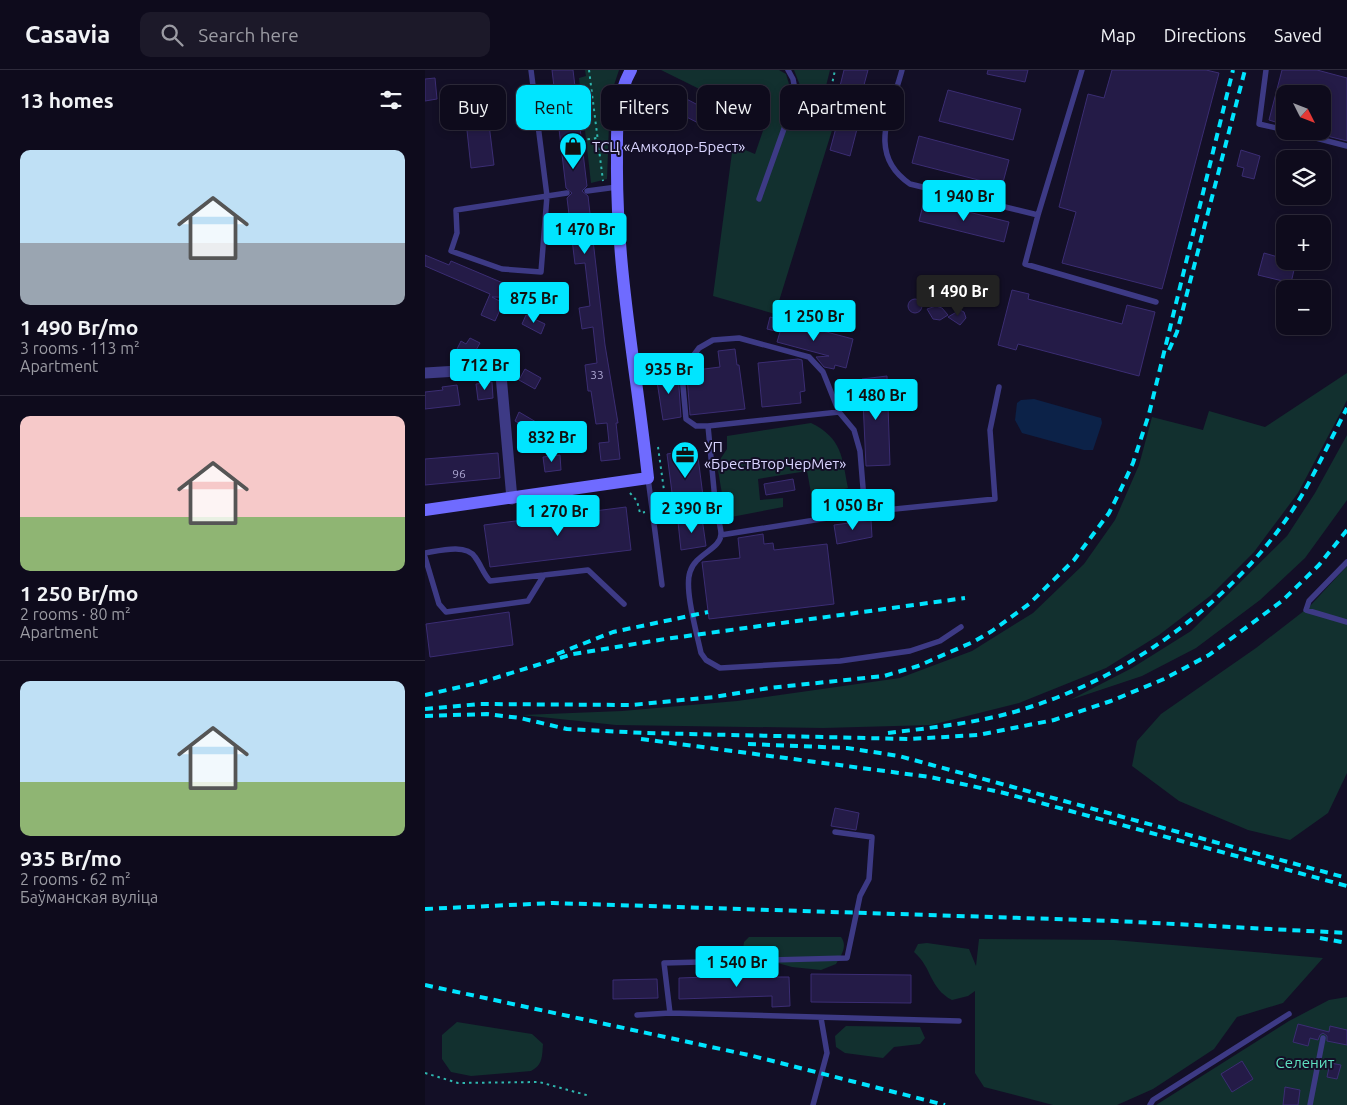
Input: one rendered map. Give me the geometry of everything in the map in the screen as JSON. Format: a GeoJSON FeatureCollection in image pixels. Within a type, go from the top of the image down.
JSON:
{"type":"FeatureCollection","features":[{"type":"Feature","properties":{"kind":"street"},"geometry":{"type":"LineString","coordinates":[[425,510],[648,478],[640,404],[620,266],[617,187],[619,104],[631,70]]}},
{"type":"Feature","properties":{"kind":"street"},"geometry":{"type":"LineString","coordinates":[[425,373],[491,369],[501,375],[512,499]]}},
{"type":"Feature","properties":{"kind":"lane"},"geometry":{"type":"LineString","coordinates":[[531,70],[547,196],[541,272],[502,269],[451,250],[457,233],[456,210],[547,196],[567,193]]}},
{"type":"Feature","properties":{"kind":"lane"},"geometry":{"type":"LineString","coordinates":[[788,70],[794,85]]}},
{"type":"Feature","properties":{"kind":"lane"},"geometry":{"type":"LineString","coordinates":[[902,70],[883,141],[887,161],[899,176],[910,184],[1039,215]]}},
{"type":"Feature","properties":{"kind":"lane"},"geometry":{"type":"LineString","coordinates":[[1082,70],[1025,264],[1156,302]]}},
{"type":"Feature","properties":{"kind":"lane"},"geometry":{"type":"LineString","coordinates":[[1267,70],[1259,124],[1276,128]]}},
{"type":"Feature","properties":{"kind":"lane"},"geometry":{"type":"LineString","coordinates":[[759,199],[784,130]]}},
{"type":"Feature","properties":{"kind":"lane"},"geometry":{"type":"LineString","coordinates":[[1324,140],[1347,146]]}},
{"type":"Feature","properties":{"kind":"lane"},"geometry":{"type":"LineString","coordinates":[[587,191],[617,187]]}},
{"type":"Feature","properties":{"kind":"lane"},"geometry":{"type":"LineString","coordinates":[[839,412],[696,426],[686,419],[682,375],[699,348],[713,340],[739,338],[809,357],[823,372],[839,412],[854,430],[860,451],[865,512]]}},
{"type":"Feature","properties":{"kind":"lane"},"geometry":{"type":"LineString","coordinates":[[721,535],[865,512],[995,499],[990,430],[999,387]]}},
{"type":"Feature","properties":{"kind":"lane"},"geometry":{"type":"LineString","coordinates":[[708,426],[721,535],[717,545],[701,554],[694,562],[689,573],[689,592],[701,653],[706,660],[720,668],[840,661],[910,651],[940,641],[961,627]]}},
{"type":"Feature","properties":{"kind":"lane"},"geometry":{"type":"LineString","coordinates":[[648,478],[662,584]]}},
{"type":"Feature","properties":{"kind":"lane"},"geometry":{"type":"LineString","coordinates":[[654,522],[717,511]]}},
{"type":"Feature","properties":{"kind":"lane"},"geometry":{"type":"LineString","coordinates":[[425,553],[459,549],[471,552],[481,571],[490,581],[588,570],[624,604]]}},
{"type":"Feature","properties":{"kind":"lane"},"geometry":{"type":"LineString","coordinates":[[425,557],[436,596],[446,612],[528,601],[544,575]]}},
{"type":"Feature","properties":{"kind":"lane"},"geometry":{"type":"LineString","coordinates":[[1347,562],[1309,601],[1306,610],[1347,622]]}},
{"type":"Feature","properties":{"kind":"lane"},"geometry":{"type":"LineString","coordinates":[[670,1013],[664,963],[847,958],[860,896],[869,879],[872,837],[835,832]]}},
{"type":"Feature","properties":{"kind":"lane"},"geometry":{"type":"LineString","coordinates":[[637,1015],[670,1013],[959,1021]]}},
{"type":"Feature","properties":{"kind":"lane"},"geometry":{"type":"LineString","coordinates":[[1150,1105],[1153,1100],[1289,1014]]}},
{"type":"Feature","properties":{"kind":"lane"},"geometry":{"type":"LineString","coordinates":[[813,1105],[827,1053],[821,1018]]}},
{"type":"Feature","properties":{"kind":"lane"},"geometry":{"type":"LineString","coordinates":[[1310,1105],[1323,1038]]}},
{"type":"Feature","properties":{"kind":"path"},"geometry":{"type":"LineString","coordinates":[[831,85],[835,70]]}},
{"type":"Feature","properties":{"kind":"path"},"geometry":{"type":"LineString","coordinates":[[581,140],[597,138]]}},
{"type":"Feature","properties":{"kind":"path"},"geometry":{"type":"LineString","coordinates":[[425,1072],[457,1083],[539,1082],[589,1096]]}},
{"type":"Feature","properties":{"kind":"green space"},"geometry":{"type":"Polygon","coordinates":[[[585,70],[619,70],[614,85],[601,85],[601,130],[609,130],[607,179],[591,183],[585,130],[591,130],[591,85],[580,85],[579,78],[586,76],[585,70]]]}},
{"type":"Feature","properties":{"kind":"green space"},"geometry":{"type":"Polygon","coordinates":[[[661,70],[779,70],[786,74],[789,85],[780,85],[780,130],[832,130],[775,314],[713,296],[733,145],[755,154],[763,130],[770,130],[770,85],[697,85],[697,88],[661,70]]]}},
{"type":"Feature","properties":{"kind":"green space"},"geometry":{"type":"Polygon","coordinates":[[[794,70],[830,70],[826,85],[800,85],[794,70]]]}},
{"type":"Feature","properties":{"kind":"green space"},"geometry":{"type":"Polygon","coordinates":[[[1347,373],[1347,400],[1343,408],[1298,493],[1254,552],[1210,596],[1159,635],[1106,668],[1019,703],[931,725],[823,728],[616,725],[522,715],[622,711],[737,701],[900,678],[972,651],[1033,613],[1084,564],[1115,520],[1139,465],[1152,417],[1203,430],[1209,411],[1265,427],[1347,373]]]}},
{"type":"Feature","properties":{"kind":"green space"},"geometry":{"type":"Polygon","coordinates":[[[811,423],[829,435],[835,442],[842,458],[848,488],[812,498],[807,471],[758,479],[760,500],[783,498],[783,507],[726,518],[717,464],[727,449],[727,436],[811,423]]]}},
{"type":"Feature","properties":{"kind":"green space"},"geometry":{"type":"Polygon","coordinates":[[[1347,435],[1347,500],[1305,558],[1260,600],[1196,648],[1142,676],[1070,700],[1132,668],[1191,631],[1287,536],[1315,493],[1347,435]]]}},
{"type":"Feature","properties":{"kind":"green space"},"geometry":{"type":"Polygon","coordinates":[[[1347,566],[1347,773],[1328,813],[1290,840],[1248,830],[1179,801],[1132,766],[1137,741],[1161,714],[1256,648],[1309,607],[1347,566]]]}},
{"type":"Feature","properties":{"kind":"green space"},"geometry":{"type":"Polygon","coordinates":[[[749,937],[841,937],[844,947],[836,964],[821,970],[792,967],[752,956],[743,949],[744,942],[749,937]]]}},
{"type":"Feature","properties":{"kind":"green space"},"geometry":{"type":"Polygon","coordinates":[[[979,939],[1114,940],[1323,958],[1283,1003],[1237,1017],[1214,1049],[1153,1089],[1117,1105],[1053,1105],[984,1087],[975,1073],[975,991],[968,996],[952,1000],[939,990],[924,964],[914,952],[918,944],[927,943],[969,949],[976,966],[979,939]]]}},
{"type":"Feature","properties":{"kind":"green space","name":"Селенит"},"geometry":{"type":"Polygon","coordinates":[[[1347,997],[1347,1105],[1156,1105],[1289,1021],[1329,1000],[1347,997]]]}},
{"type":"Feature","properties":{"kind":"green space"},"geometry":{"type":"Polygon","coordinates":[[[457,1022],[532,1034],[543,1044],[540,1063],[531,1071],[471,1076],[451,1072],[442,1059],[442,1035],[457,1022]]]}},
{"type":"Feature","properties":{"kind":"green space"},"geometry":{"type":"Polygon","coordinates":[[[846,1026],[920,1027],[925,1038],[920,1044],[894,1047],[883,1058],[845,1053],[836,1047],[835,1036],[846,1026]]]}},
{"type":"Feature","properties":{"kind":"water"},"geometry":{"type":"Polygon","coordinates":[[[1034,399],[1101,418],[1102,423],[1093,450],[1084,450],[1022,433],[1015,420],[1017,403],[1021,400],[1034,399]]]}},
{"type":"Feature","properties":{"kind":"building"},"geometry":{"type":"Polygon","coordinates":[[[552,70],[573,70],[575,85],[554,85],[552,70]]]}},
{"type":"Feature","properties":{"kind":"building"},"geometry":{"type":"Polygon","coordinates":[[[844,70],[868,70],[864,85],[840,85],[844,70]]]}},
{"type":"Feature","properties":{"kind":"building"},"geometry":{"type":"Polygon","coordinates":[[[988,70],[1028,70],[1025,82],[987,74],[988,70]]]}},
{"type":"Feature","properties":{"kind":"building"},"geometry":{"type":"Polygon","coordinates":[[[1112,70],[1206,70],[1219,73],[1162,289],[1062,263],[1076,212],[1059,207],[1088,94],[1104,98],[1112,70]]]}},
{"type":"Feature","properties":{"kind":"building"},"geometry":{"type":"Polygon","coordinates":[[[1282,70],[1317,70],[1347,78],[1347,141],[1331,137],[1331,85],[1278,85],[1282,70]]]}},
{"type":"Feature","properties":{"kind":"building"},"geometry":{"type":"Polygon","coordinates":[[[435,78],[437,99],[425,101],[425,79],[435,78]]]}},
{"type":"Feature","properties":{"kind":"building"},"geometry":{"type":"Polygon","coordinates":[[[948,90],[1021,109],[1013,140],[939,121],[948,90]]]}},
{"type":"Feature","properties":{"kind":"building"},"geometry":{"type":"Polygon","coordinates":[[[1276,93],[1276,122],[1269,120],[1276,93]]]}},
{"type":"Feature","properties":{"kind":"building"},"geometry":{"type":"Polygon","coordinates":[[[687,99],[697,105],[697,122],[687,117],[687,99]]]}},
{"type":"Feature","properties":{"kind":"building"},"geometry":{"type":"Polygon","coordinates":[[[467,130],[490,130],[494,165],[471,168],[467,130]]]}},
{"type":"Feature","properties":{"kind":"building"},"geometry":{"type":"Polygon","coordinates":[[[559,130],[580,130],[587,186],[582,191],[588,196],[605,345],[618,423],[616,423],[620,459],[601,461],[599,443],[609,442],[607,423],[596,424],[591,391],[588,391],[585,365],[597,363],[593,327],[582,329],[579,308],[590,306],[585,263],[575,264],[567,198],[572,193],[566,188],[559,130]]]}},
{"type":"Feature","properties":{"kind":"building"},"geometry":{"type":"Polygon","coordinates":[[[835,130],[857,130],[850,156],[830,150],[835,130]]]}},
{"type":"Feature","properties":{"kind":"building"},"geometry":{"type":"Polygon","coordinates":[[[919,136],[1009,160],[1002,186],[912,163],[919,136]]]}},
{"type":"Feature","properties":{"kind":"building"},"geometry":{"type":"Polygon","coordinates":[[[1241,150],[1260,156],[1254,179],[1242,176],[1244,168],[1237,166],[1241,150]]]}},
{"type":"Feature","properties":{"kind":"building"},"geometry":{"type":"Polygon","coordinates":[[[924,201],[1009,222],[1004,242],[919,221],[924,201]]]}},
{"type":"Feature","properties":{"kind":"building"},"geometry":{"type":"Polygon","coordinates":[[[1264,253],[1276,256],[1276,270],[1294,270],[1292,280],[1279,280],[1258,275],[1264,253]]]}},
{"type":"Feature","properties":{"kind":"building"},"geometry":{"type":"Polygon","coordinates":[[[425,255],[449,265],[451,261],[503,283],[549,284],[549,298],[492,297],[503,303],[495,321],[481,315],[490,294],[425,266],[425,255]]]}},
{"type":"Feature","properties":{"kind":"building"},"geometry":{"type":"Polygon","coordinates":[[[1012,290],[1029,294],[1028,299],[1122,324],[1127,305],[1155,312],[1139,376],[1018,344],[1016,350],[998,345],[1012,290]]]}},
{"type":"Feature","properties":{"kind":"building"},"geometry":{"type":"Polygon","coordinates":[[[912,299],[918,299],[922,306],[918,313],[912,313],[908,309],[908,303],[912,299]]]}},
{"type":"Feature","properties":{"kind":"building"},"geometry":{"type":"Polygon","coordinates":[[[936,306],[942,308],[948,315],[940,320],[933,319],[927,309],[936,306]]]}},
{"type":"Feature","properties":{"kind":"building"},"geometry":{"type":"Polygon","coordinates":[[[960,310],[964,312],[966,318],[960,325],[948,317],[960,310]]]}},
{"type":"Feature","properties":{"kind":"building"},"geometry":{"type":"Polygon","coordinates":[[[526,315],[545,324],[541,334],[522,324],[526,315]]]}},
{"type":"Feature","properties":{"kind":"building"},"geometry":{"type":"Polygon","coordinates":[[[770,317],[853,339],[846,368],[835,365],[834,369],[824,367],[816,357],[829,356],[777,342],[780,332],[767,329],[770,317]]]}},
{"type":"Feature","properties":{"kind":"building"},"geometry":{"type":"Polygon","coordinates":[[[470,338],[480,343],[470,361],[455,353],[461,341],[466,344],[470,338]]]}},
{"type":"Feature","properties":{"kind":"building"},"geometry":{"type":"Polygon","coordinates":[[[735,349],[745,409],[690,415],[688,371],[720,367],[718,351],[735,349]]]}},
{"type":"Feature","properties":{"kind":"building"},"geometry":{"type":"Polygon","coordinates":[[[802,360],[805,391],[800,392],[801,403],[762,407],[758,363],[802,360]]]}},
{"type":"Feature","properties":{"kind":"building"},"geometry":{"type":"Polygon","coordinates":[[[525,369],[541,378],[535,389],[519,380],[525,369]]]}},
{"type":"Feature","properties":{"kind":"building"},"geometry":{"type":"Polygon","coordinates":[[[678,373],[681,417],[663,420],[656,375],[678,373]]]}},
{"type":"Feature","properties":{"kind":"building"},"geometry":{"type":"Polygon","coordinates":[[[887,376],[890,465],[866,466],[862,379],[887,376]]]}},
{"type":"Feature","properties":{"kind":"building"},"geometry":{"type":"Polygon","coordinates":[[[492,382],[493,398],[478,400],[476,384],[492,382]]]}},
{"type":"Feature","properties":{"kind":"building"},"geometry":{"type":"Polygon","coordinates":[[[457,385],[460,405],[425,409],[425,392],[443,390],[442,387],[457,385]]]}},
{"type":"Feature","properties":{"kind":"building"},"geometry":{"type":"Polygon","coordinates":[[[519,412],[536,422],[531,430],[515,421],[519,412]]]}},
{"type":"Feature","properties":{"kind":"building","name":"УП «БрестВторЧерМет»"},"geometry":{"type":"Polygon","coordinates":[[[697,449],[704,504],[701,504],[701,509],[678,513],[677,508],[674,508],[667,454],[697,449]]]}},
{"type":"Feature","properties":{"kind":"building"},"geometry":{"type":"Polygon","coordinates":[[[498,453],[500,478],[425,485],[425,459],[498,453]]]}},
{"type":"Feature","properties":{"kind":"building"},"geometry":{"type":"Polygon","coordinates":[[[560,455],[561,470],[545,472],[543,457],[560,455]]]}},
{"type":"Feature","properties":{"kind":"building"},"geometry":{"type":"Polygon","coordinates":[[[793,479],[795,490],[766,495],[764,484],[793,479]]]}},
{"type":"Feature","properties":{"kind":"building"},"geometry":{"type":"Polygon","coordinates":[[[626,507],[631,550],[490,567],[484,525],[626,507]]]}},
{"type":"Feature","properties":{"kind":"building"},"geometry":{"type":"Polygon","coordinates":[[[702,518],[706,546],[681,550],[678,522],[702,518]]]}},
{"type":"Feature","properties":{"kind":"building"},"geometry":{"type":"Polygon","coordinates":[[[871,520],[872,537],[837,544],[834,525],[871,520]]]}},
{"type":"Feature","properties":{"kind":"building"},"geometry":{"type":"Polygon","coordinates":[[[763,534],[764,544],[773,543],[774,550],[827,544],[834,604],[709,619],[702,562],[740,558],[738,538],[763,534]]]}},
{"type":"Feature","properties":{"kind":"building"},"geometry":{"type":"Polygon","coordinates":[[[509,612],[513,645],[430,657],[426,624],[509,612]]]}},
{"type":"Feature","properties":{"kind":"building"},"geometry":{"type":"Polygon","coordinates":[[[835,808],[859,813],[856,830],[831,826],[835,808]]]}},
{"type":"Feature","properties":{"kind":"building"},"geometry":{"type":"Polygon","coordinates":[[[811,974],[911,975],[911,1003],[811,1002],[811,974]]]}},
{"type":"Feature","properties":{"kind":"building"},"geometry":{"type":"Polygon","coordinates":[[[764,975],[764,977],[789,977],[790,1006],[772,1007],[772,996],[679,999],[679,978],[764,975]]]}},
{"type":"Feature","properties":{"kind":"building"},"geometry":{"type":"Polygon","coordinates":[[[657,979],[658,998],[613,999],[613,980],[657,979]]]}},
{"type":"Feature","properties":{"kind":"building"},"geometry":{"type":"Polygon","coordinates":[[[1298,1024],[1329,1032],[1330,1026],[1347,1030],[1347,1045],[1327,1041],[1327,1036],[1323,1033],[1318,1040],[1310,1038],[1308,1046],[1293,1042],[1298,1024]]]}},
{"type":"Feature","properties":{"kind":"building"},"geometry":{"type":"Polygon","coordinates":[[[1242,1061],[1253,1079],[1232,1092],[1221,1074],[1242,1061]]]}},
{"type":"Feature","properties":{"kind":"building"},"geometry":{"type":"Polygon","coordinates":[[[1330,1063],[1341,1065],[1337,1079],[1327,1077],[1330,1063]]]}},
{"type":"Feature","properties":{"kind":"building"},"geometry":{"type":"Polygon","coordinates":[[[1285,1087],[1300,1090],[1298,1105],[1283,1105],[1285,1087]]]}},
{"type":"Feature","properties":{"kind":"railway"},"geometry":{"type":"LineString","coordinates":[[425,709],[479,704],[631,705],[714,697],[769,688],[884,676],[918,666],[973,642],[992,631],[1029,604],[1074,560],[1109,513],[1133,463],[1149,414],[1233,70]]}},
{"type":"Feature","properties":{"kind":"railway"},"geometry":{"type":"LineString","coordinates":[[1169,350],[1177,332],[1245,70]]}},
{"type":"Feature","properties":{"kind":"railway"},"geometry":{"type":"LineString","coordinates":[[888,733],[980,720],[1016,712],[1073,691],[1112,672],[1150,650],[1186,624],[1220,595],[1251,564],[1278,530],[1302,495],[1347,408]]}},
{"type":"Feature","properties":{"kind":"railway"},"geometry":{"type":"LineString","coordinates":[[425,716],[487,714],[520,718],[567,729],[645,733],[909,739],[978,735],[1054,720],[1111,701],[1164,679],[1209,655],[1282,601],[1319,565],[1347,530]]}},
{"type":"Feature","properties":{"kind":"railway"},"geometry":{"type":"LineString","coordinates":[[425,695],[482,682],[573,654],[665,639],[965,598]]}},
{"type":"Feature","properties":{"kind":"railway"},"geometry":{"type":"LineString","coordinates":[[557,654],[613,632],[708,612]]}},
{"type":"Feature","properties":{"kind":"railway"},"geometry":{"type":"LineString","coordinates":[[641,739],[930,777],[1004,793],[1347,886]]}},
{"type":"Feature","properties":{"kind":"railway"},"geometry":{"type":"LineString","coordinates":[[748,744],[847,748],[899,756],[1347,878]]}},
{"type":"Feature","properties":{"kind":"railway"},"geometry":{"type":"LineString","coordinates":[[425,909],[553,903],[1116,921],[1347,933]]}},
{"type":"Feature","properties":{"kind":"railway"},"geometry":{"type":"LineString","coordinates":[[1320,938],[1347,943]]}},
{"type":"Feature","properties":{"kind":"railway"},"geometry":{"type":"LineString","coordinates":[[425,985],[753,1056],[945,1105]]}},
{"type":"Feature","properties":{"kind":"place","name":"ТСЦ «Амкодор-Брест»"},"geometry":{"type":"Point","coordinates":[573,170]}},
{"type":"Feature","properties":{"kind":"place","name":"УП «БрестВторЧерМет»"},"geometry":{"type":"Point","coordinates":[685,479]}}]}
